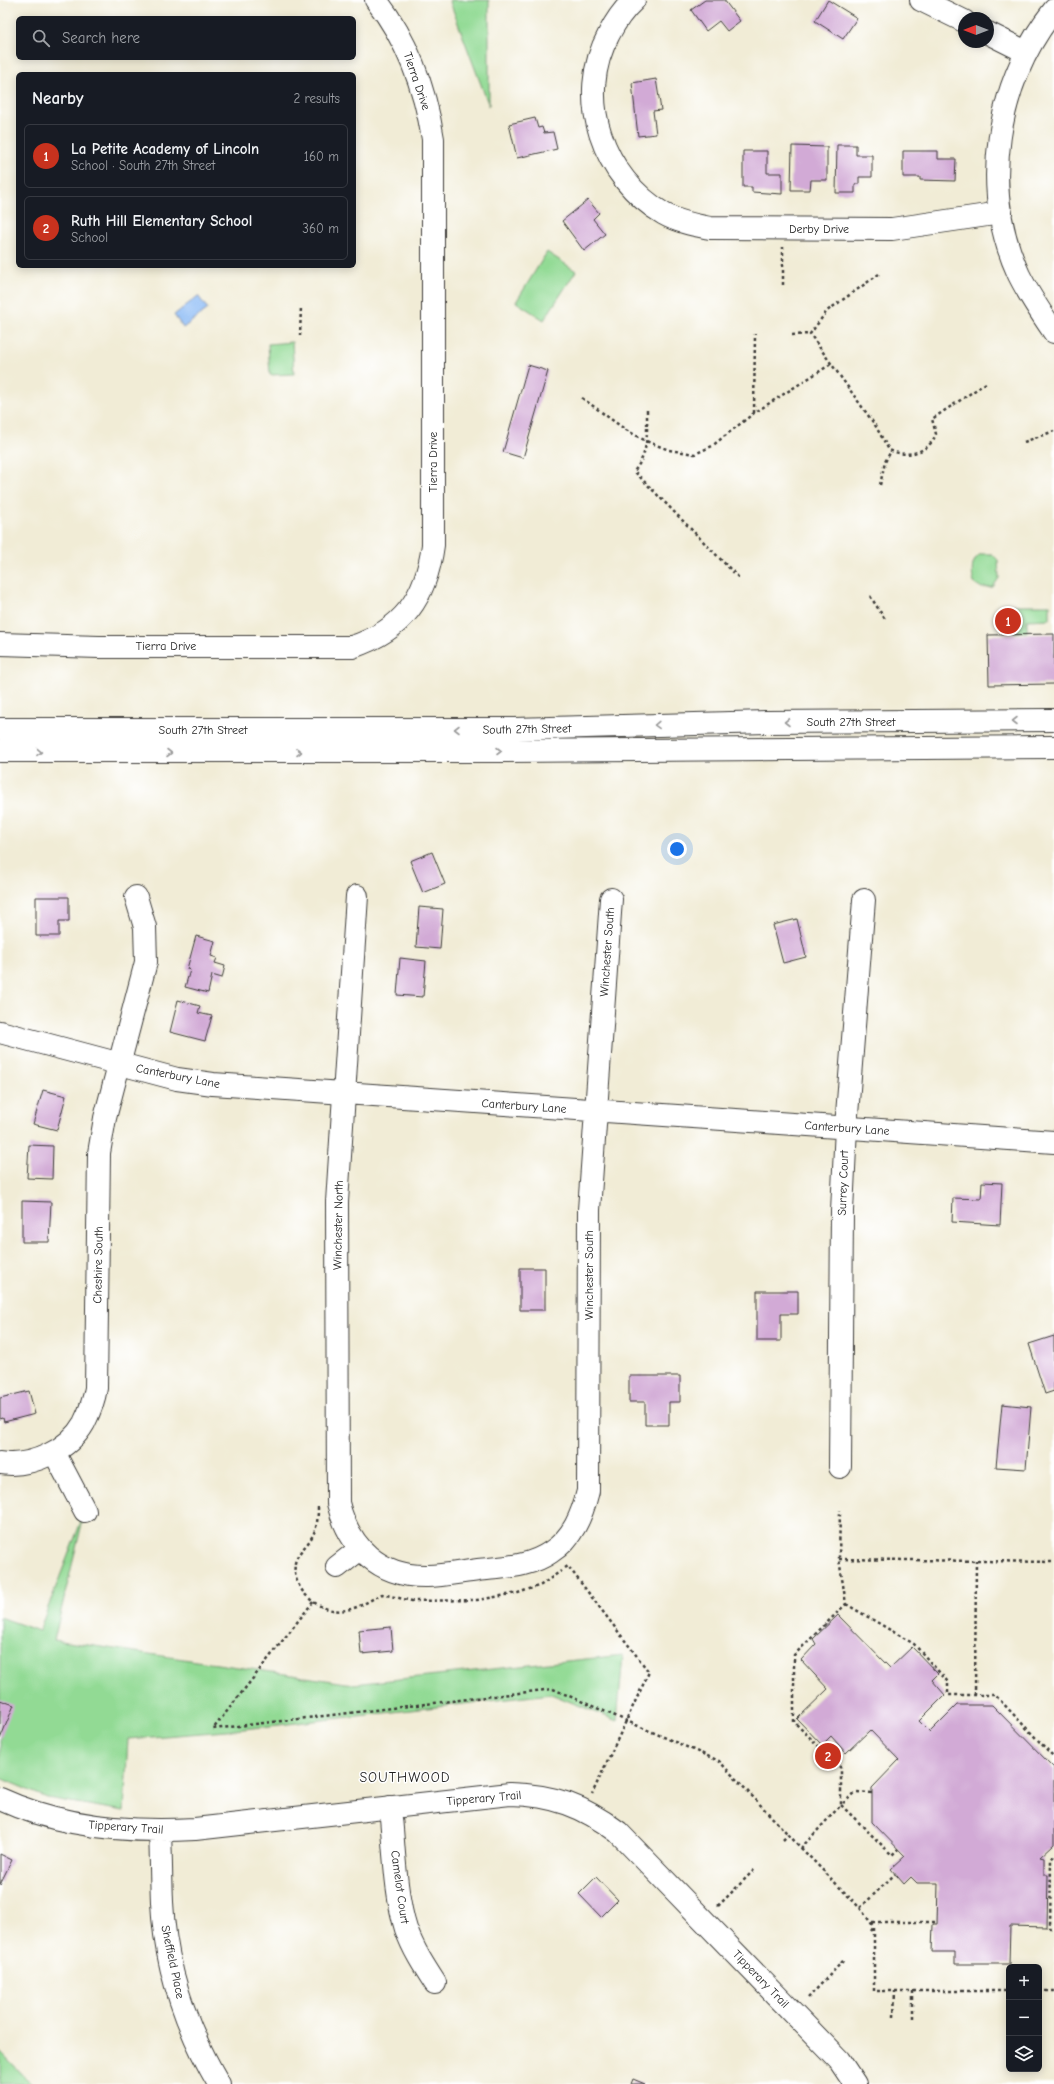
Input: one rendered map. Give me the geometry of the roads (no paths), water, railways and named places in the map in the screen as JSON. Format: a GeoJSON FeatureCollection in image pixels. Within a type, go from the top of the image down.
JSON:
{"type":"FeatureCollection","features":[{"type":"Feature","properties":{"kind":"street","name":"Tierra Drive"},"geometry":{"type":"LineString","coordinates":[[0,644],[99,647],[352,647],[385,633],[411,606],[424,583],[431,562],[433,545],[433,139],[428,107],[410,55],[395,27],[376,0]]}},
{"type":"Feature","properties":{"kind":"street","name":"Derby Drive"},"geometry":{"type":"LineString","coordinates":[[634,0],[616,20],[604,44],[596,70],[594,98],[598,129],[605,149],[630,188],[665,215],[686,223],[710,228],[892,229],[1001,213]]}},
{"type":"Feature","properties":{"kind":"street"},"geometry":{"type":"LineString","coordinates":[[921,0],[958,19]]}},
{"type":"Feature","properties":{"kind":"street"},"geometry":{"type":"LineString","coordinates":[[1054,10],[1043,24],[1026,52],[1012,85],[1002,121],[997,170],[1001,213],[1009,248],[1019,274],[1034,303],[1054,332]]}},
{"type":"Feature","properties":{"kind":"street"},"geometry":{"type":"LineString","coordinates":[[994,37],[1026,52]]}},
{"type":"Feature","properties":{"kind":"street","name":"South 27th Street"},"geometry":{"type":"LineString","coordinates":[[0,730],[514,729],[767,722],[1054,720]]}},
{"type":"Feature","properties":{"kind":"street","name":"South 27th Street"},"geometry":{"type":"LineString","coordinates":[[0,751],[521,751],[1054,747]]}},
{"type":"Feature","properties":{"kind":"street","name":"Winchester North"},"geometry":{"type":"LineString","coordinates":[[357,896],[337,1202],[337,1489],[342,1519],[349,1534],[360,1549],[375,1562],[390,1569],[410,1575],[427,1576],[467,1572]]}},
{"type":"Feature","properties":{"kind":"street","name":"Cheshire South"},"geometry":{"type":"LineString","coordinates":[[0,1463],[21,1463],[37,1460],[54,1452],[70,1440],[83,1424],[93,1404],[96,1388],[100,1153],[105,1118],[146,962],[145,927],[136,897]]}},
{"type":"Feature","properties":{"kind":"street","name":"Winchester South"},"geometry":{"type":"LineString","coordinates":[[467,1572],[519,1566],[552,1552],[576,1527],[583,1512],[588,1491],[589,1210],[611,899]]}},
{"type":"Feature","properties":{"kind":"street","name":"Surrey Court"},"geometry":{"type":"LineString","coordinates":[[840,1467],[842,1211],[846,1127],[864,900]]}},
{"type":"Feature","properties":{"kind":"street","name":"Canterbury Lane"},"geometry":{"type":"LineString","coordinates":[[0,1032],[119,1064],[177,1078],[213,1084],[1054,1142]]}},
{"type":"Feature","properties":{"kind":"street"},"geometry":{"type":"LineString","coordinates":[[54,1452],[85,1511]]}},
{"type":"Feature","properties":{"kind":"street"},"geometry":{"type":"LineString","coordinates":[[337,1567],[360,1549]]}},
{"type":"Feature","properties":{"kind":"street","name":"Tipperary Trail"},"geometry":{"type":"LineString","coordinates":[[0,1799],[14,1806],[70,1822],[99,1827],[160,1831],[510,1794],[531,1795],[557,1800],[578,1807],[618,1832],[840,2060],[855,2084]]}},
{"type":"Feature","properties":{"kind":"street","name":"Camelot Court"},"geometry":{"type":"LineString","coordinates":[[390,1807],[401,1903],[406,1928],[413,1948],[435,1983]]}},
{"type":"Feature","properties":{"kind":"street","name":"Sheffield Place"},"geometry":{"type":"LineString","coordinates":[[160,1831],[162,1903],[166,1945],[174,1982],[188,2023],[203,2057],[219,2084]]}},
{"type":"Feature","properties":{"kind":"water"},"geometry":{"type":"Polygon","coordinates":[[[198,296],[208,309],[183,328],[174,315],[198,296]]]}},
{"type":"Feature","properties":{"kind":"place","name":"La Petite Academy of Lincoln"},"geometry":{"type":"Point","coordinates":[1008,621]}},
{"type":"Feature","properties":{"kind":"place","name":"Ruth Hill Elementary School"},"geometry":{"type":"Point","coordinates":[828,1756]}},
{"type":"Feature","properties":{"kind":"district","name":"SOUTHWOOD"},"geometry":{"type":"Point","coordinates":[405,1777]}}]}
